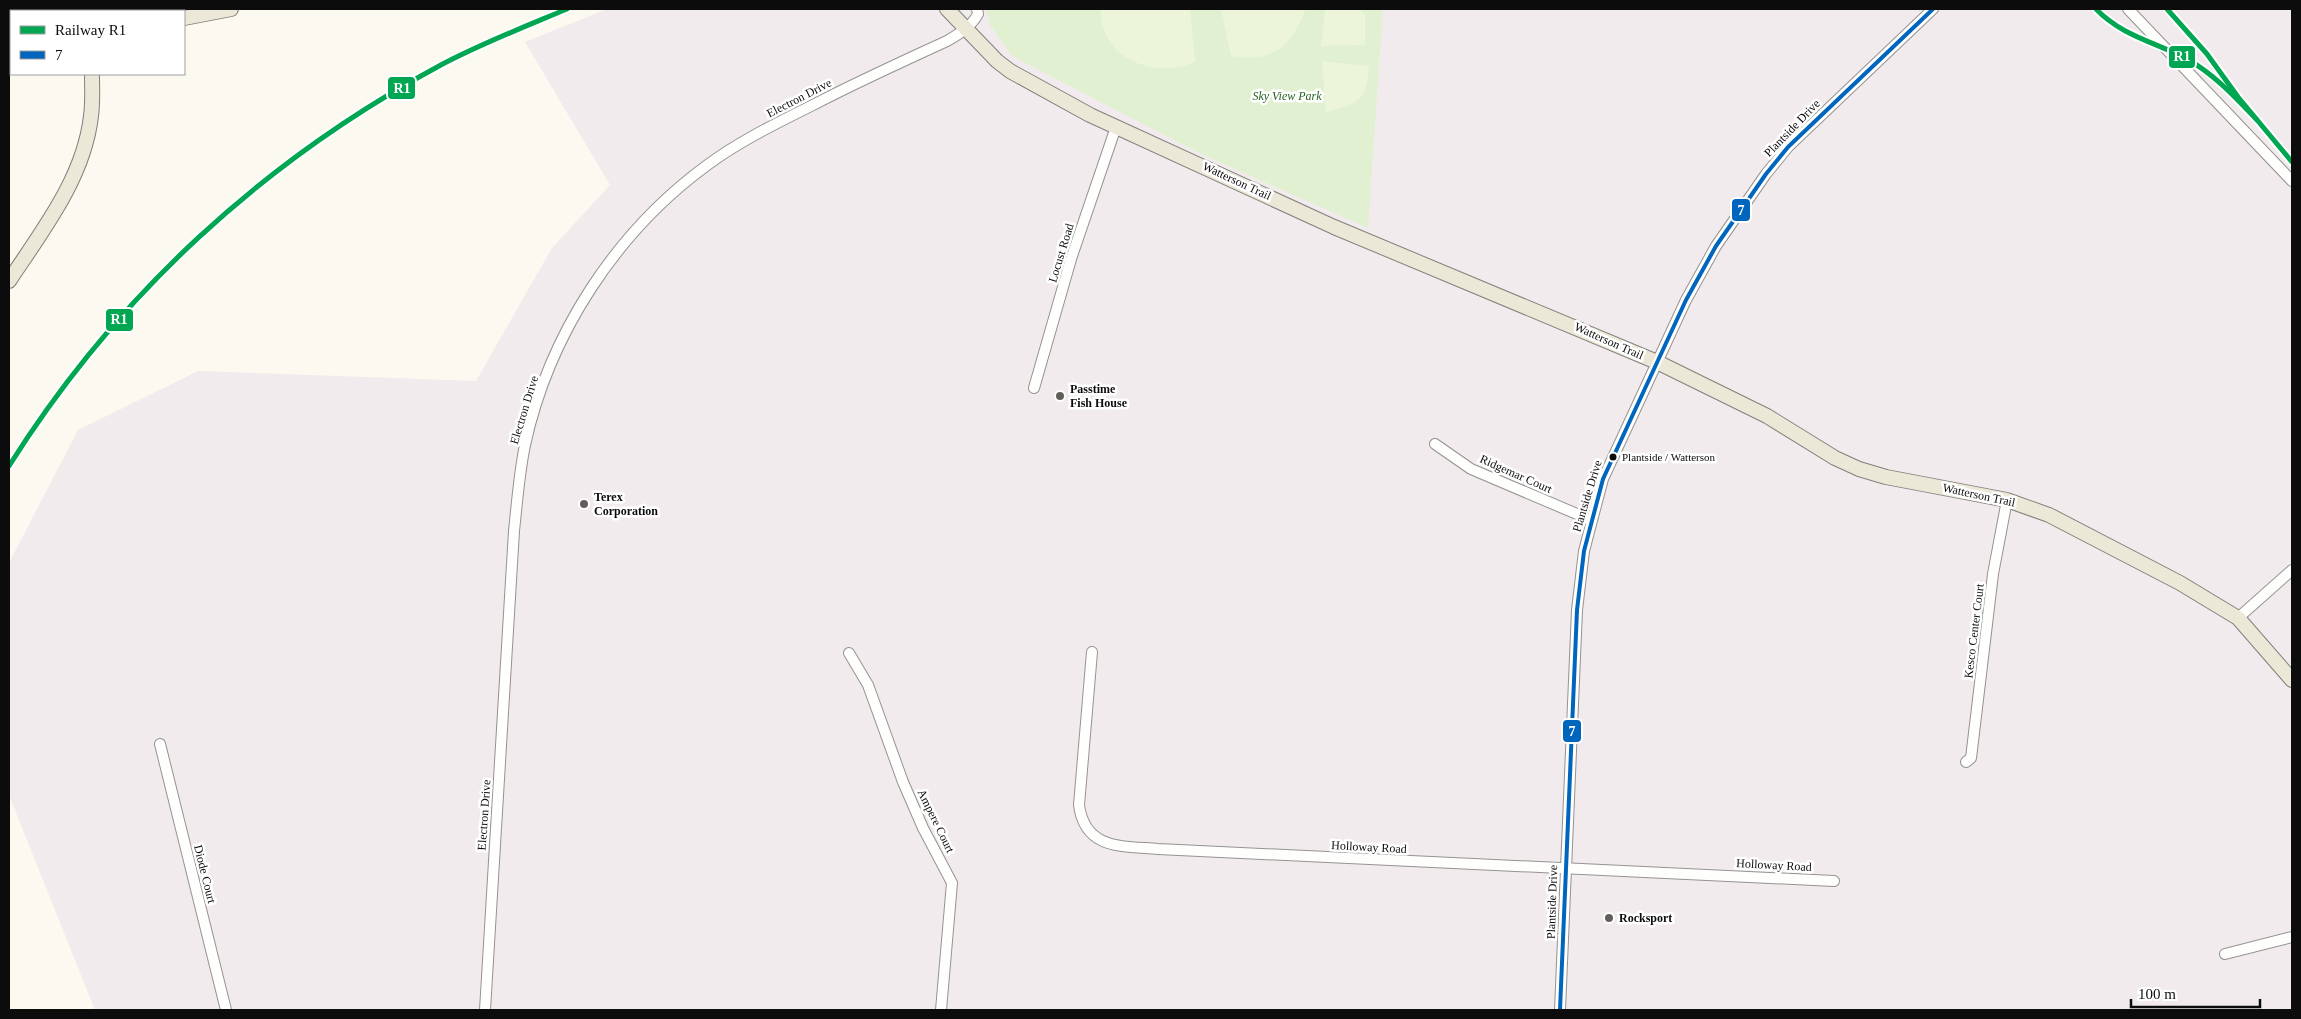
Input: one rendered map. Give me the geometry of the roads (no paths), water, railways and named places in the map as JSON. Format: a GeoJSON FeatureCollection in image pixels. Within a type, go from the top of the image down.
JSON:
{"type":"FeatureCollection","features":[{"type":"Feature","properties":{"kind":"main road"},"geometry":{"type":"LineString","coordinates":[[185,18],[231,9]]}},
{"type":"Feature","properties":{"kind":"main road","name":"Watterson Trail"},"geometry":{"type":"LineString","coordinates":[[947,9],[1010,71],[1116,127],[1334,226],[1657,362],[1768,416],[1835,458],[1860,469],[1886,477],[2007,500],[2049,515],[2180,583],[2238,618],[2292,680]]}},
{"type":"Feature","properties":{"kind":"main road"},"geometry":{"type":"LineString","coordinates":[[9,281],[57,207],[79,162],[91,117],[92,75]]}},
{"type":"Feature","properties":{"kind":"street"},"geometry":{"type":"LineString","coordinates":[[966,29],[978,14],[977,9]]}},
{"type":"Feature","properties":{"kind":"street","name":"Plantside Drive"},"geometry":{"type":"LineString","coordinates":[[1560,1010],[1577,610],[1584,551],[1591,520],[1612,457],[1686,300],[1714,249],[1766,174],[1794,142],[1933,9]]}},
{"type":"Feature","properties":{"kind":"street"},"geometry":{"type":"LineString","coordinates":[[2128,9],[2292,181]]}},
{"type":"Feature","properties":{"kind":"street","name":"Electron Drive"},"geometry":{"type":"LineString","coordinates":[[485,1010],[514,532],[526,445],[554,358],[574,318],[602,272],[634,232],[680,186],[747,140],[830,96],[947,41],[966,29]]}},
{"type":"Feature","properties":{"kind":"street","name":"Locust Road"},"geometry":{"type":"LineString","coordinates":[[1034,388],[1086,213],[1116,127]]}},
{"type":"Feature","properties":{"kind":"street","name":"Ridgemar Court"},"geometry":{"type":"LineString","coordinates":[[1435,444],[1471,468],[1591,520]]}},
{"type":"Feature","properties":{"kind":"street","name":"Kesco Center Court"},"geometry":{"type":"LineString","coordinates":[[1966,762],[1971,758],[1993,574],[2007,500]]}},
{"type":"Feature","properties":{"kind":"street"},"geometry":{"type":"LineString","coordinates":[[2238,618],[2292,570]]}},
{"type":"Feature","properties":{"kind":"street","name":"Holloway Road"},"geometry":{"type":"LineString","coordinates":[[1092,652],[1079,805],[1080,814],[1086,828],[1105,843],[1158,849],[1566,870],[1834,881]]}},
{"type":"Feature","properties":{"kind":"street","name":"Ampere Court"},"geometry":{"type":"LineString","coordinates":[[849,653],[868,685],[903,782],[923,828],[952,883],[941,1010]]}},
{"type":"Feature","properties":{"kind":"street","name":"Diode Court"},"geometry":{"type":"LineString","coordinates":[[160,744],[226,1010]]}},
{"type":"Feature","properties":{"kind":"street"},"geometry":{"type":"LineString","coordinates":[[2225,954],[2292,937]]}},
{"type":"Feature","properties":{"kind":"rail line","name":"R1"},"geometry":{"type":"LineString","coordinates":[[9,466],[51,404],[97,345],[146,290],[198,238],[254,189],[374,103],[455,58],[567,9]]}},
{"type":"Feature","properties":{"kind":"rail line","name":"R1"},"geometry":{"type":"LineString","coordinates":[[2096,9],[2117,26],[2197,65],[2224,87],[2257,120]]}},
{"type":"Feature","properties":{"kind":"rail line","name":"R1"},"geometry":{"type":"LineString","coordinates":[[2167,9],[2207,54],[2238,97],[2292,162]]}},
{"type":"Feature","properties":{"kind":"place","name":"Passtime Fish House"},"geometry":{"type":"Point","coordinates":[1060,396]}},
{"type":"Feature","properties":{"kind":"place","name":"Plantside / Watterson"},"geometry":{"type":"Point","coordinates":[1613,457]}},
{"type":"Feature","properties":{"kind":"place","name":"Terex Corporation"},"geometry":{"type":"Point","coordinates":[584,504]}},
{"type":"Feature","properties":{"kind":"place","name":"Rocksport"},"geometry":{"type":"Point","coordinates":[1609,918]}},
{"type":"Feature","properties":{"kind":"park label","name":"Sky View Park"},"geometry":{"type":"Point","coordinates":[1287,96]}}]}
